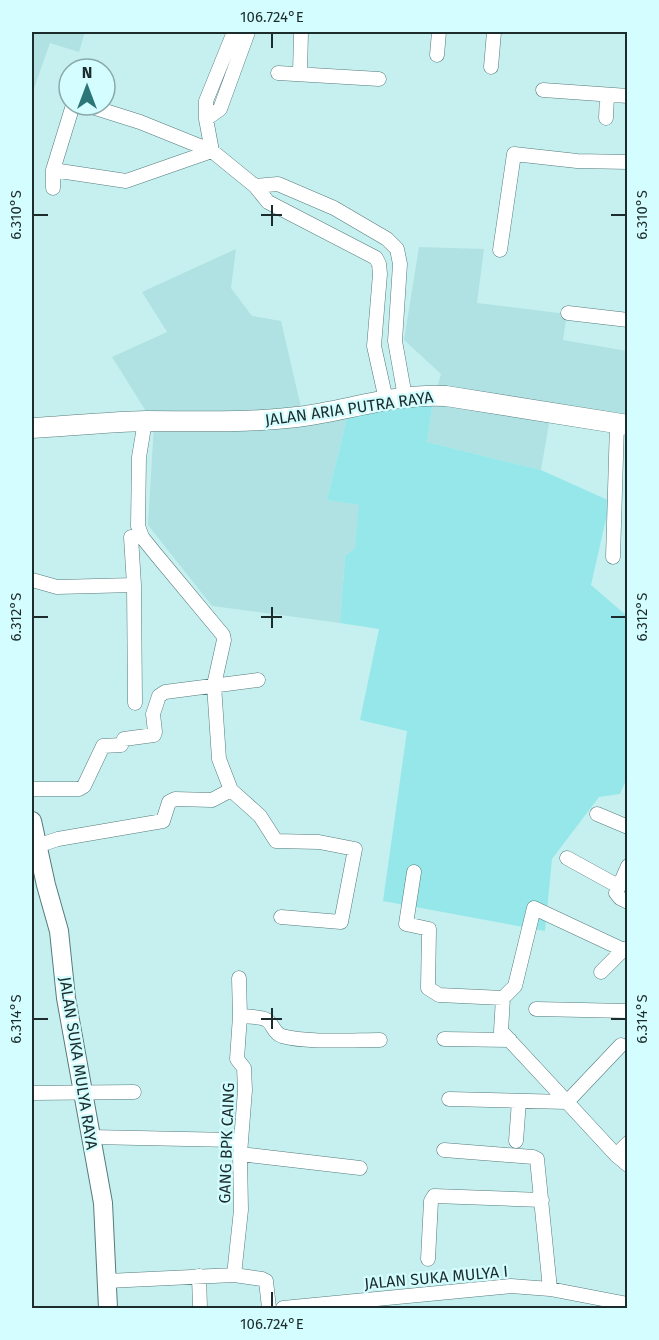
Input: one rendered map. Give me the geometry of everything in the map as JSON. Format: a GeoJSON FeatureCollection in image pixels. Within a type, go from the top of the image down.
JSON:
{"type":"FeatureCollection","features":[{"type":"Feature","properties":{"kind":"main road","name":"JALAN ARIA PUTRA RAYA"},"geometry":{"type":"LineString","coordinates":[[32,428],[145,421],[235,422],[299,417],[429,395],[622,425]]}},
{"type":"Feature","properties":{"kind":"street"},"geometry":{"type":"LineString","coordinates":[[212,151],[206,119],[206,101],[234,32]]}},
{"type":"Feature","properties":{"kind":"street"},"geometry":{"type":"LineString","coordinates":[[206,119],[220,109],[248,32]]}},
{"type":"Feature","properties":{"kind":"street"},"geometry":{"type":"LineString","coordinates":[[300,74],[301,32]]}},
{"type":"Feature","properties":{"kind":"street"},"geometry":{"type":"LineString","coordinates":[[437,55],[439,32]]}},
{"type":"Feature","properties":{"kind":"street"},"geometry":{"type":"LineString","coordinates":[[491,67],[494,32]]}},
{"type":"Feature","properties":{"kind":"street"},"geometry":{"type":"LineString","coordinates":[[278,73],[380,79]]}},
{"type":"Feature","properties":{"kind":"street"},"geometry":{"type":"LineString","coordinates":[[543,90],[627,96]]}},
{"type":"Feature","properties":{"kind":"street"},"geometry":{"type":"LineString","coordinates":[[606,118],[607,95]]}},
{"type":"Feature","properties":{"kind":"street"},"geometry":{"type":"LineString","coordinates":[[117,115],[212,151],[255,186],[268,202],[376,258],[380,264],[380,274],[374,346],[395,399]]}},
{"type":"Feature","properties":{"kind":"street"},"geometry":{"type":"LineString","coordinates":[[53,188],[53,170],[69,117]]}},
{"type":"Feature","properties":{"kind":"street"},"geometry":{"type":"LineString","coordinates":[[523,147],[627,157]]}},
{"type":"Feature","properties":{"kind":"street"},"geometry":{"type":"LineString","coordinates":[[53,170],[126,181],[212,151]]}},
{"type":"Feature","properties":{"kind":"street"},"geometry":{"type":"LineString","coordinates":[[500,250],[514,154],[577,161],[627,162]]}},
{"type":"Feature","properties":{"kind":"street"},"geometry":{"type":"LineString","coordinates":[[255,186],[278,184],[334,208],[387,239],[397,249],[400,264],[394,341],[395,399]]}},
{"type":"Feature","properties":{"kind":"street"},"geometry":{"type":"LineString","coordinates":[[377,306],[397,305]]}},
{"type":"Feature","properties":{"kind":"street"},"geometry":{"type":"LineString","coordinates":[[568,313],[627,320]]}},
{"type":"Feature","properties":{"kind":"street"},"geometry":{"type":"LineString","coordinates":[[145,421],[139,457],[138,526],[142,537],[223,635],[224,640],[214,686],[219,759],[231,790],[260,816],[276,841],[319,842],[355,849],[341,922],[281,917]]}},
{"type":"Feature","properties":{"kind":"street"},"geometry":{"type":"LineString","coordinates":[[614,557],[622,425]]}},
{"type":"Feature","properties":{"kind":"street"},"geometry":{"type":"LineString","coordinates":[[131,537],[134,585],[135,703]]}},
{"type":"Feature","properties":{"kind":"street"},"geometry":{"type":"LineString","coordinates":[[32,580],[66,587],[134,585]]}},
{"type":"Feature","properties":{"kind":"street"},"geometry":{"type":"LineString","coordinates":[[32,789],[79,789],[84,786],[103,746],[121,745],[124,740],[154,735],[156,732],[153,714],[159,696],[165,693],[258,680]]}},
{"type":"Feature","properties":{"kind":"street"},"geometry":{"type":"LineString","coordinates":[[37,846],[58,839],[163,821],[169,802],[175,799],[212,800],[231,790]]}},
{"type":"Feature","properties":{"kind":"street"},"geometry":{"type":"LineString","coordinates":[[597,814],[627,827]]}},
{"type":"Feature","properties":{"kind":"street","name":"JALAN SUKA MULYA RAYA"},"geometry":{"type":"LineString","coordinates":[[32,821],[37,846],[39,885],[59,931],[66,998],[103,1203],[108,1308]]}},
{"type":"Feature","properties":{"kind":"street"},"geometry":{"type":"LineString","coordinates":[[567,858],[618,886]]}},
{"type":"Feature","properties":{"kind":"street"},"geometry":{"type":"LineString","coordinates":[[627,866],[616,893],[627,902]]}},
{"type":"Feature","properties":{"kind":"street"},"geometry":{"type":"LineString","coordinates":[[414,872],[406,924],[429,929],[428,988],[439,995],[503,998]]}},
{"type":"Feature","properties":{"kind":"street"},"geometry":{"type":"LineString","coordinates":[[601,972],[626,951],[534,908],[515,986],[503,998],[501,1031],[627,1165]]}},
{"type":"Feature","properties":{"kind":"street","name":"GANG BPK CAING"},"geometry":{"type":"LineString","coordinates":[[234,1275],[241,1210],[240,1154],[245,1071],[237,1059],[240,1016],[238,978]]}},
{"type":"Feature","properties":{"kind":"street"},"geometry":{"type":"LineString","coordinates":[[536,1009],[627,1011]]}},
{"type":"Feature","properties":{"kind":"street"},"geometry":{"type":"LineString","coordinates":[[240,1016],[265,1019],[271,1024],[274,1032],[282,1036],[380,1041]]}},
{"type":"Feature","properties":{"kind":"street"},"geometry":{"type":"LineString","coordinates":[[444,1039],[510,1040]]}},
{"type":"Feature","properties":{"kind":"street"},"geometry":{"type":"LineString","coordinates":[[449,1099],[567,1102],[621,1045]]}},
{"type":"Feature","properties":{"kind":"street"},"geometry":{"type":"LineString","coordinates":[[32,1093],[134,1092]]}},
{"type":"Feature","properties":{"kind":"street"},"geometry":{"type":"LineString","coordinates":[[516,1141],[519,1101]]}},
{"type":"Feature","properties":{"kind":"street"},"geometry":{"type":"LineString","coordinates":[[91,1137],[233,1140]]}},
{"type":"Feature","properties":{"kind":"street"},"geometry":{"type":"LineString","coordinates":[[616,1155],[627,1143]]}},
{"type":"Feature","properties":{"kind":"street"},"geometry":{"type":"LineString","coordinates":[[444,1150],[537,1159],[549,1289]]}},
{"type":"Feature","properties":{"kind":"street"},"geometry":{"type":"LineString","coordinates":[[240,1154],[360,1168]]}},
{"type":"Feature","properties":{"kind":"street"},"geometry":{"type":"LineString","coordinates":[[428,1259],[431,1201],[434,1196],[542,1200]]}},
{"type":"Feature","properties":{"kind":"street"},"geometry":{"type":"LineString","coordinates":[[107,1281],[234,1275],[266,1281],[269,1308]]}},
{"type":"Feature","properties":{"kind":"street"},"geometry":{"type":"LineString","coordinates":[[199,1276],[200,1308]]}},
{"type":"Feature","properties":{"kind":"street","name":"JALAN SUKA MULYA I"},"geometry":{"type":"LineString","coordinates":[[283,1308],[393,1303],[511,1286],[549,1289],[627,1304]]}},
{"type":"Feature","properties":{"kind":"shaded area"},"geometry":{"type":"Polygon","coordinates":[[[32,32],[85,32],[79,52],[50,43],[32,94],[32,32]]]}},
{"type":"Feature","properties":{"kind":"shaded area"},"geometry":{"type":"Polygon","coordinates":[[[419,247],[484,249],[477,303],[567,314],[563,340],[627,351],[627,421],[552,406],[541,470],[427,442],[433,401],[441,374],[404,340],[419,247]]]}},
{"type":"Feature","properties":{"kind":"shaded area"},"geometry":{"type":"Polygon","coordinates":[[[236,249],[231,288],[252,316],[281,321],[305,424],[347,418],[327,500],[360,505],[355,548],[345,556],[340,623],[212,606],[148,525],[154,424],[112,357],[167,332],[142,292],[236,249]]]}},
{"type":"Feature","properties":{"kind":"shaded area"},"geometry":{"type":"Polygon","coordinates":[[[433,401],[427,442],[541,470],[610,501],[591,585],[627,616],[627,778],[620,794],[599,797],[552,859],[545,931],[383,901],[407,731],[360,720],[379,629],[340,623],[345,556],[355,548],[359,505],[327,500],[347,418],[433,401]]]}}]}
